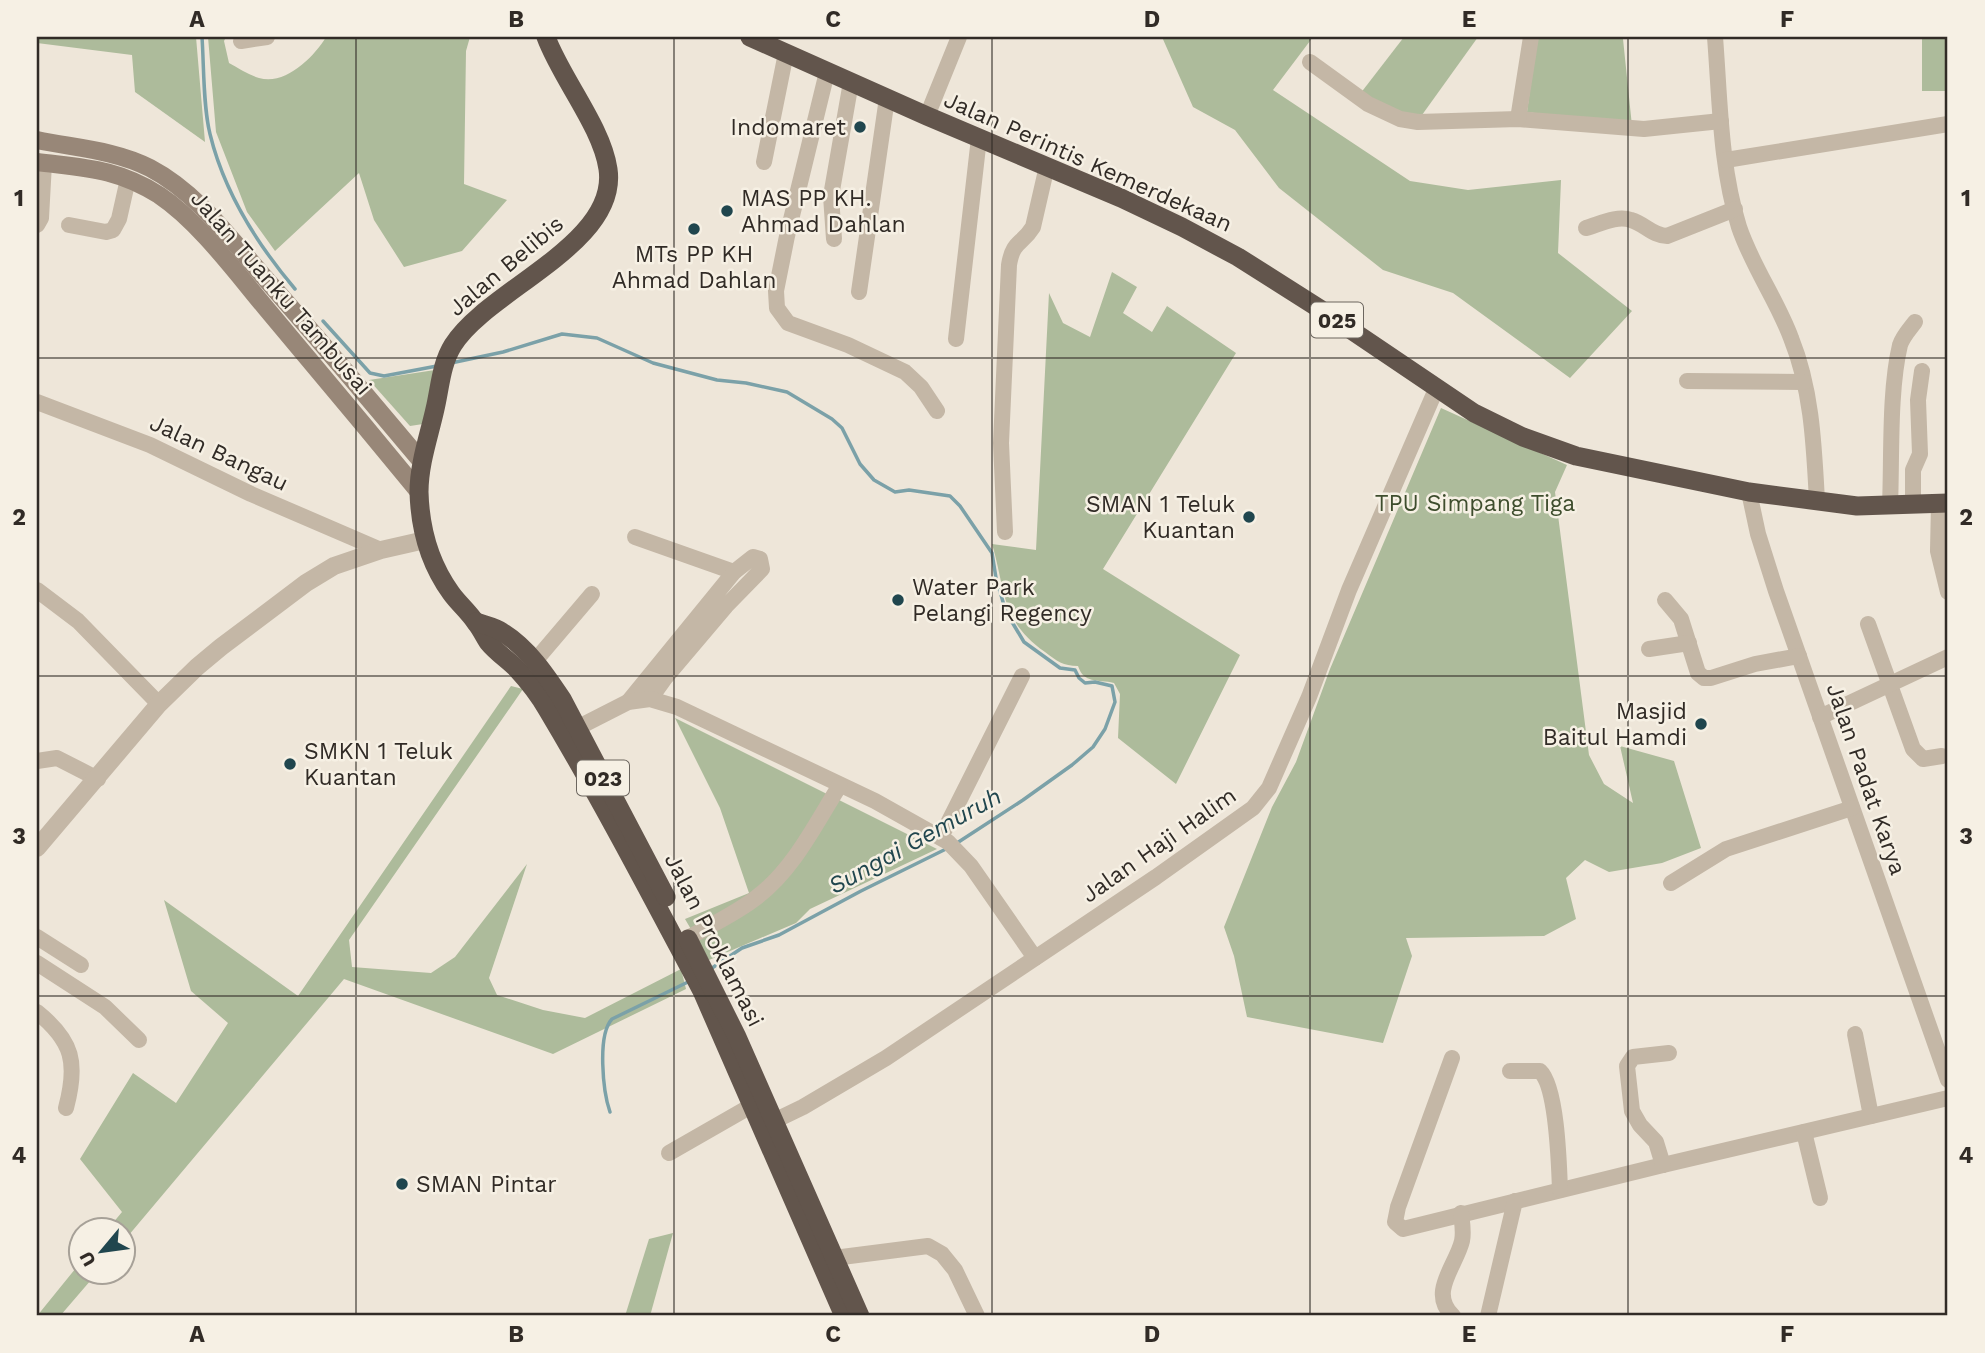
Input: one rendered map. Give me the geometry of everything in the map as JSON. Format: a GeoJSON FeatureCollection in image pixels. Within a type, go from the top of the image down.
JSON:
{"type":"FeatureCollection","features":[{"type":"Feature","properties":{"kind":"highway","name":"Jalan Belibis"},"geometry":{"type":"LineString","coordinates":[[422,462],[445,363],[452,346],[471,324],[587,229],[601,207],[608,186],[608,170],[603,153],[546,37]]}},
{"type":"Feature","properties":{"kind":"highway","name":"Jalan Perintis Kemerdekaan"},"geometry":{"type":"LineString","coordinates":[[750,37],[1182,227],[1238,257],[1474,413],[1523,437],[1576,456],[1749,492],[1857,506],[1944,504]]}},
{"type":"Feature","properties":{"kind":"highway","name":"Jalan Proklamasi"},"geometry":{"type":"LineString","coordinates":[[422,462],[419,492],[425,540],[436,569],[489,642],[577,728],[682,940]]}},
{"type":"Feature","properties":{"kind":"highway","name":"Jalan Proklamasi"},"geometry":{"type":"LineString","coordinates":[[476,622],[502,631],[535,661],[554,704],[695,964],[731,1041],[774,1121],[860,1316]]}},
{"type":"Feature","properties":{"kind":"highway","name":"Jalan Proklamasi"},"geometry":{"type":"LineString","coordinates":[[731,1041],[751,1106],[844,1316]]}},
{"type":"Feature","properties":{"kind":"main road","name":"Jalan Tuanku Tambusai"},"geometry":{"type":"LineString","coordinates":[[37,140],[120,155],[173,181],[203,208],[258,270],[422,462]]}},
{"type":"Feature","properties":{"kind":"main road","name":"Jalan Tuanku Tambusai"},"geometry":{"type":"LineString","coordinates":[[40,162],[103,170],[128,179],[159,195],[187,218],[260,300],[419,492]]}},
{"type":"Feature","properties":{"kind":"street"},"geometry":{"type":"LineString","coordinates":[[242,41],[267,37]]}},
{"type":"Feature","properties":{"kind":"street"},"geometry":{"type":"LineString","coordinates":[[927,116],[959,37]]}},
{"type":"Feature","properties":{"kind":"street"},"geometry":{"type":"LineString","coordinates":[[1518,119],[1531,37]]}},
{"type":"Feature","properties":{"kind":"street"},"geometry":{"type":"LineString","coordinates":[[1715,37],[1721,121],[1735,209],[1748,249],[1791,338],[1804,382],[1811,425],[1816,501]]}},
{"type":"Feature","properties":{"kind":"street"},"geometry":{"type":"LineString","coordinates":[[764,162],[786,53]]}},
{"type":"Feature","properties":{"kind":"street"},"geometry":{"type":"LineString","coordinates":[[1310,62],[1367,104],[1399,119],[1418,122],[1518,119],[1644,129],[1721,121]]}},
{"type":"Feature","properties":{"kind":"street"},"geometry":{"type":"LineString","coordinates":[[827,72],[787,236],[776,290],[777,308],[788,323],[848,345],[905,372],[921,387],[937,411]]}},
{"type":"Feature","properties":{"kind":"street"},"geometry":{"type":"LineString","coordinates":[[834,239],[831,196],[851,82]]}},
{"type":"Feature","properties":{"kind":"street"},"geometry":{"type":"LineString","coordinates":[[859,292],[887,98]]}},
{"type":"Feature","properties":{"kind":"street"},"geometry":{"type":"LineString","coordinates":[[1726,159],[1948,124]]}},
{"type":"Feature","properties":{"kind":"street"},"geometry":{"type":"LineString","coordinates":[[956,339],[979,138]]}},
{"type":"Feature","properties":{"kind":"street"},"geometry":{"type":"LineString","coordinates":[[37,225],[41,218],[40,162]]}},
{"type":"Feature","properties":{"kind":"street"},"geometry":{"type":"LineString","coordinates":[[1005,532],[1001,443],[1009,265],[1014,247],[1029,235],[1033,227],[1047,166]]}},
{"type":"Feature","properties":{"kind":"street"},"geometry":{"type":"LineString","coordinates":[[69,225],[106,232],[113,229],[119,219],[128,179]]}},
{"type":"Feature","properties":{"kind":"street"},"geometry":{"type":"LineString","coordinates":[[1586,229],[1620,218],[1658,236],[1667,236],[1735,209]]}},
{"type":"Feature","properties":{"kind":"street"},"geometry":{"type":"LineString","coordinates":[[1890,506],[1895,384],[1900,345],[1915,322]]}},
{"type":"Feature","properties":{"kind":"street"},"geometry":{"type":"LineString","coordinates":[[1913,505],[1913,470],[1920,454],[1918,400],[1922,370]]}},
{"type":"Feature","properties":{"kind":"street"},"geometry":{"type":"LineString","coordinates":[[1687,381],[1804,382]]}},
{"type":"Feature","properties":{"kind":"street","name":"Jalan Haji Halim"},"geometry":{"type":"LineString","coordinates":[[774,1121],[886,1058],[1253,808],[1269,788],[1310,697],[1349,590],[1437,387]]}},
{"type":"Feature","properties":{"kind":"street","name":"Jalan Bangau"},"geometry":{"type":"LineString","coordinates":[[37,402],[150,445],[251,494],[381,550]]}},
{"type":"Feature","properties":{"kind":"street","name":"Jalan Padat Karya"},"geometry":{"type":"LineString","coordinates":[[1749,492],[1758,534],[1799,656],[1852,808],[1942,1047],[1948,1080]]}},
{"type":"Feature","properties":{"kind":"street"},"geometry":{"type":"LineString","coordinates":[[1944,504],[1938,551],[1948,592]]}},
{"type":"Feature","properties":{"kind":"street"},"geometry":{"type":"LineString","coordinates":[[635,537],[734,572]]}},
{"type":"Feature","properties":{"kind":"street"},"geometry":{"type":"LineString","coordinates":[[37,848],[159,704],[221,646],[306,583],[334,566],[381,550],[425,540]]}},
{"type":"Feature","properties":{"kind":"street"},"geometry":{"type":"LineString","coordinates":[[628,702],[734,572],[753,557],[758,557],[762,562],[762,569],[665,678],[650,699]]}},
{"type":"Feature","properties":{"kind":"street"},"geometry":{"type":"LineString","coordinates":[[37,590],[78,621],[159,704]]}},
{"type":"Feature","properties":{"kind":"street"},"geometry":{"type":"LineString","coordinates":[[535,661],[592,594]]}},
{"type":"Feature","properties":{"kind":"street"},"geometry":{"type":"LineString","coordinates":[[1665,600],[1681,619],[1698,673],[1707,679],[1755,664],[1799,656]]}},
{"type":"Feature","properties":{"kind":"street"},"geometry":{"type":"LineString","coordinates":[[1868,625],[1913,749],[1923,759],[1942,756]]}},
{"type":"Feature","properties":{"kind":"street"},"geometry":{"type":"LineString","coordinates":[[1648,649],[1689,643]]}},
{"type":"Feature","properties":{"kind":"street"},"geometry":{"type":"LineString","coordinates":[[1820,717],[1948,657]]}},
{"type":"Feature","properties":{"kind":"street"},"geometry":{"type":"LineString","coordinates":[[949,844],[1022,676]]}},
{"type":"Feature","properties":{"kind":"street"},"geometry":{"type":"LineString","coordinates":[[577,728],[628,702],[650,699],[677,707],[840,785],[949,844],[971,866],[1035,958]]}},
{"type":"Feature","properties":{"kind":"street"},"geometry":{"type":"LineString","coordinates":[[37,761],[57,758],[98,779]]}},
{"type":"Feature","properties":{"kind":"street"},"geometry":{"type":"LineString","coordinates":[[682,940],[757,897],[775,880],[840,785]]}},
{"type":"Feature","properties":{"kind":"street"},"geometry":{"type":"LineString","coordinates":[[1671,883],[1726,849],[1852,808]]}},
{"type":"Feature","properties":{"kind":"street"},"geometry":{"type":"LineString","coordinates":[[37,937],[81,965]]}},
{"type":"Feature","properties":{"kind":"street"},"geometry":{"type":"LineString","coordinates":[[37,963],[105,1007],[139,1040]]}},
{"type":"Feature","properties":{"kind":"street"},"geometry":{"type":"LineString","coordinates":[[37,1012],[59,1032],[72,1060],[74,1073],[66,1108]]}},
{"type":"Feature","properties":{"kind":"street"},"geometry":{"type":"LineString","coordinates":[[1855,1034],[1871,1116]]}},
{"type":"Feature","properties":{"kind":"street"},"geometry":{"type":"LineString","coordinates":[[1662,1165],[1656,1142],[1640,1125],[1632,1111],[1627,1066],[1633,1057],[1669,1053]]}},
{"type":"Feature","properties":{"kind":"street"},"geometry":{"type":"LineString","coordinates":[[1452,1058],[1395,1218],[1397,1225],[1403,1229],[1948,1098]]}},
{"type":"Feature","properties":{"kind":"street"},"geometry":{"type":"LineString","coordinates":[[1510,1071],[1539,1071],[1547,1082],[1557,1142],[1560,1190]]}},
{"type":"Feature","properties":{"kind":"street"},"geometry":{"type":"LineString","coordinates":[[669,1153],[751,1106]]}},
{"type":"Feature","properties":{"kind":"street"},"geometry":{"type":"LineString","coordinates":[[1804,1132],[1821,1198]]}},
{"type":"Feature","properties":{"kind":"street"},"geometry":{"type":"LineString","coordinates":[[1488,1316],[1516,1200]]}},
{"type":"Feature","properties":{"kind":"street"},"geometry":{"type":"LineString","coordinates":[[1453,1316],[1444,1305],[1442,1294],[1462,1240],[1461,1213]]}},
{"type":"Feature","properties":{"kind":"street"},"geometry":{"type":"LineString","coordinates":[[834,1258],[928,1246],[942,1254],[955,1270],[977,1316]]}},
{"type":"Feature","properties":{"kind":"green space"},"geometry":{"type":"Polygon","coordinates":[[[37,37],[196,37],[205,142],[135,92],[132,55],[37,43],[37,37]]]}},
{"type":"Feature","properties":{"kind":"green space"},"geometry":{"type":"Polygon","coordinates":[[[208,37],[226,37],[224,41],[229,63],[255,77],[269,79],[279,78],[298,68],[326,37],[470,37],[466,51],[464,184],[507,200],[462,251],[404,267],[374,220],[359,173],[275,251],[247,212],[216,132],[208,37]]]}},
{"type":"Feature","properties":{"kind":"green space"},"geometry":{"type":"Polygon","coordinates":[[[1162,37],[1313,37],[1273,90],[1410,181],[1468,190],[1561,180],[1558,253],[1632,311],[1570,378],[1453,293],[1383,270],[1279,188],[1235,130],[1193,107],[1162,37]]]}},
{"type":"Feature","properties":{"kind":"green space"},"geometry":{"type":"Polygon","coordinates":[[[1404,37],[1478,37],[1422,115],[1398,115],[1360,94],[1404,37]]]}},
{"type":"Feature","properties":{"kind":"green space"},"geometry":{"type":"Polygon","coordinates":[[[1537,37],[1639,37],[1623,39],[1632,126],[1527,112],[1537,37]]]}},
{"type":"Feature","properties":{"kind":"green space"},"geometry":{"type":"Polygon","coordinates":[[[1922,37],[1948,37],[1948,91],[1922,91],[1922,37]]]}},
{"type":"Feature","properties":{"kind":"green space"},"geometry":{"type":"Polygon","coordinates":[[[1112,272],[1137,287],[1123,313],[1152,332],[1167,306],[1236,353],[1103,569],[1240,655],[1176,784],[1118,738],[1120,694],[1114,683],[1084,676],[1078,666],[1057,660],[1030,640],[1020,628],[1007,604],[992,544],[1036,550],[1049,293],[1063,323],[1090,337],[1112,272]]]}},
{"type":"Feature","properties":{"kind":"green space"},"geometry":{"type":"Polygon","coordinates":[[[435,370],[423,424],[410,426],[369,380],[435,370]]]}},
{"type":"Feature","properties":{"kind":"green space","name":"TPU Simpang Tiga"},"geometry":{"type":"Polygon","coordinates":[[[1441,408],[1567,465],[1555,492],[1589,755],[1604,784],[1633,803],[1620,746],[1674,761],[1701,848],[1662,863],[1609,872],[1585,860],[1566,878],[1576,919],[1544,936],[1406,938],[1412,956],[1383,1043],[1247,1017],[1234,956],[1224,927],[1272,807],[1296,762],[1330,669],[1441,408]]]}},
{"type":"Feature","properties":{"kind":"green space"},"geometry":{"type":"Polygon","coordinates":[[[511,686],[523,689],[349,940],[352,967],[431,973],[455,957],[527,864],[489,978],[497,995],[543,1010],[585,1018],[681,969],[686,989],[553,1054],[344,979],[136,1227],[136,1216],[119,1216],[122,1212],[80,1159],[133,1073],[176,1103],[228,1023],[191,991],[164,900],[298,996],[511,686]]]}},
{"type":"Feature","properties":{"kind":"green space"},"geometry":{"type":"Polygon","coordinates":[[[675,718],[937,849],[810,909],[796,923],[709,960],[685,919],[749,893],[720,808],[675,718]]]}},
{"type":"Feature","properties":{"kind":"green space"},"geometry":{"type":"Polygon","coordinates":[[[673,1233],[650,1316],[625,1316],[649,1239],[673,1233]]]}},
{"type":"Feature","properties":{"kind":"green space"},"geometry":{"type":"Polygon","coordinates":[[[66,1280],[66,1286],[86,1286],[60,1316],[37,1316],[66,1280]]]}},
{"type":"Feature","properties":{"kind":"waterway","name":"Sungai Gemuruh"},"geometry":{"type":"LineString","coordinates":[[202,37],[206,111],[216,155],[233,197],[255,235],[295,289]]}},
{"type":"Feature","properties":{"kind":"waterway","name":"Sungai Gemuruh"},"geometry":{"type":"LineString","coordinates":[[323,321],[370,373],[384,376],[437,366]]}},
{"type":"Feature","properties":{"kind":"waterway","name":"Sungai Gemuruh"},"geometry":{"type":"LineString","coordinates":[[451,363],[503,352],[562,334],[597,338],[653,363],[717,380],[787,392],[842,428],[860,464],[874,480],[895,492],[909,490],[950,496],[960,506],[992,553],[1006,612],[1024,642],[1060,668],[1075,670],[1085,683],[1112,686],[1115,702],[1105,729],[1093,747],[1023,800],[957,843]]}},
{"type":"Feature","properties":{"kind":"waterway","name":"Sungai Gemuruh"},"geometry":{"type":"LineString","coordinates":[[712,968],[742,948],[779,935],[948,848]]}},
{"type":"Feature","properties":{"kind":"waterway","name":"Sungai Gemuruh"},"geometry":{"type":"LineString","coordinates":[[610,1112],[605,1091],[603,1050],[607,1027],[612,1019],[690,981]]}},
{"type":"Feature","properties":{"kind":"place","name":"Indomaret"},"geometry":{"type":"Point","coordinates":[860,127]}},
{"type":"Feature","properties":{"kind":"place","name":"MAS PP KH. Ahmad Dahlan"},"geometry":{"type":"Point","coordinates":[727,211]}},
{"type":"Feature","properties":{"kind":"place","name":"MTs PP KH Ahmad Dahlan"},"geometry":{"type":"Point","coordinates":[694,229]}},
{"type":"Feature","properties":{"kind":"place","name":"SMAN 1 Teluk Kuantan"},"geometry":{"type":"Point","coordinates":[1249,517]}},
{"type":"Feature","properties":{"kind":"place","name":"Water Park Pelangi Regency"},"geometry":{"type":"Point","coordinates":[898,600]}},
{"type":"Feature","properties":{"kind":"place","name":"Masjid Baitul Hamdi"},"geometry":{"type":"Point","coordinates":[1701,724]}},
{"type":"Feature","properties":{"kind":"place","name":"SMKN 1 Teluk Kuantan"},"geometry":{"type":"Point","coordinates":[290,764]}},
{"type":"Feature","properties":{"kind":"place","name":"SMAN Pintar"},"geometry":{"type":"Point","coordinates":[402,1184]}}]}
